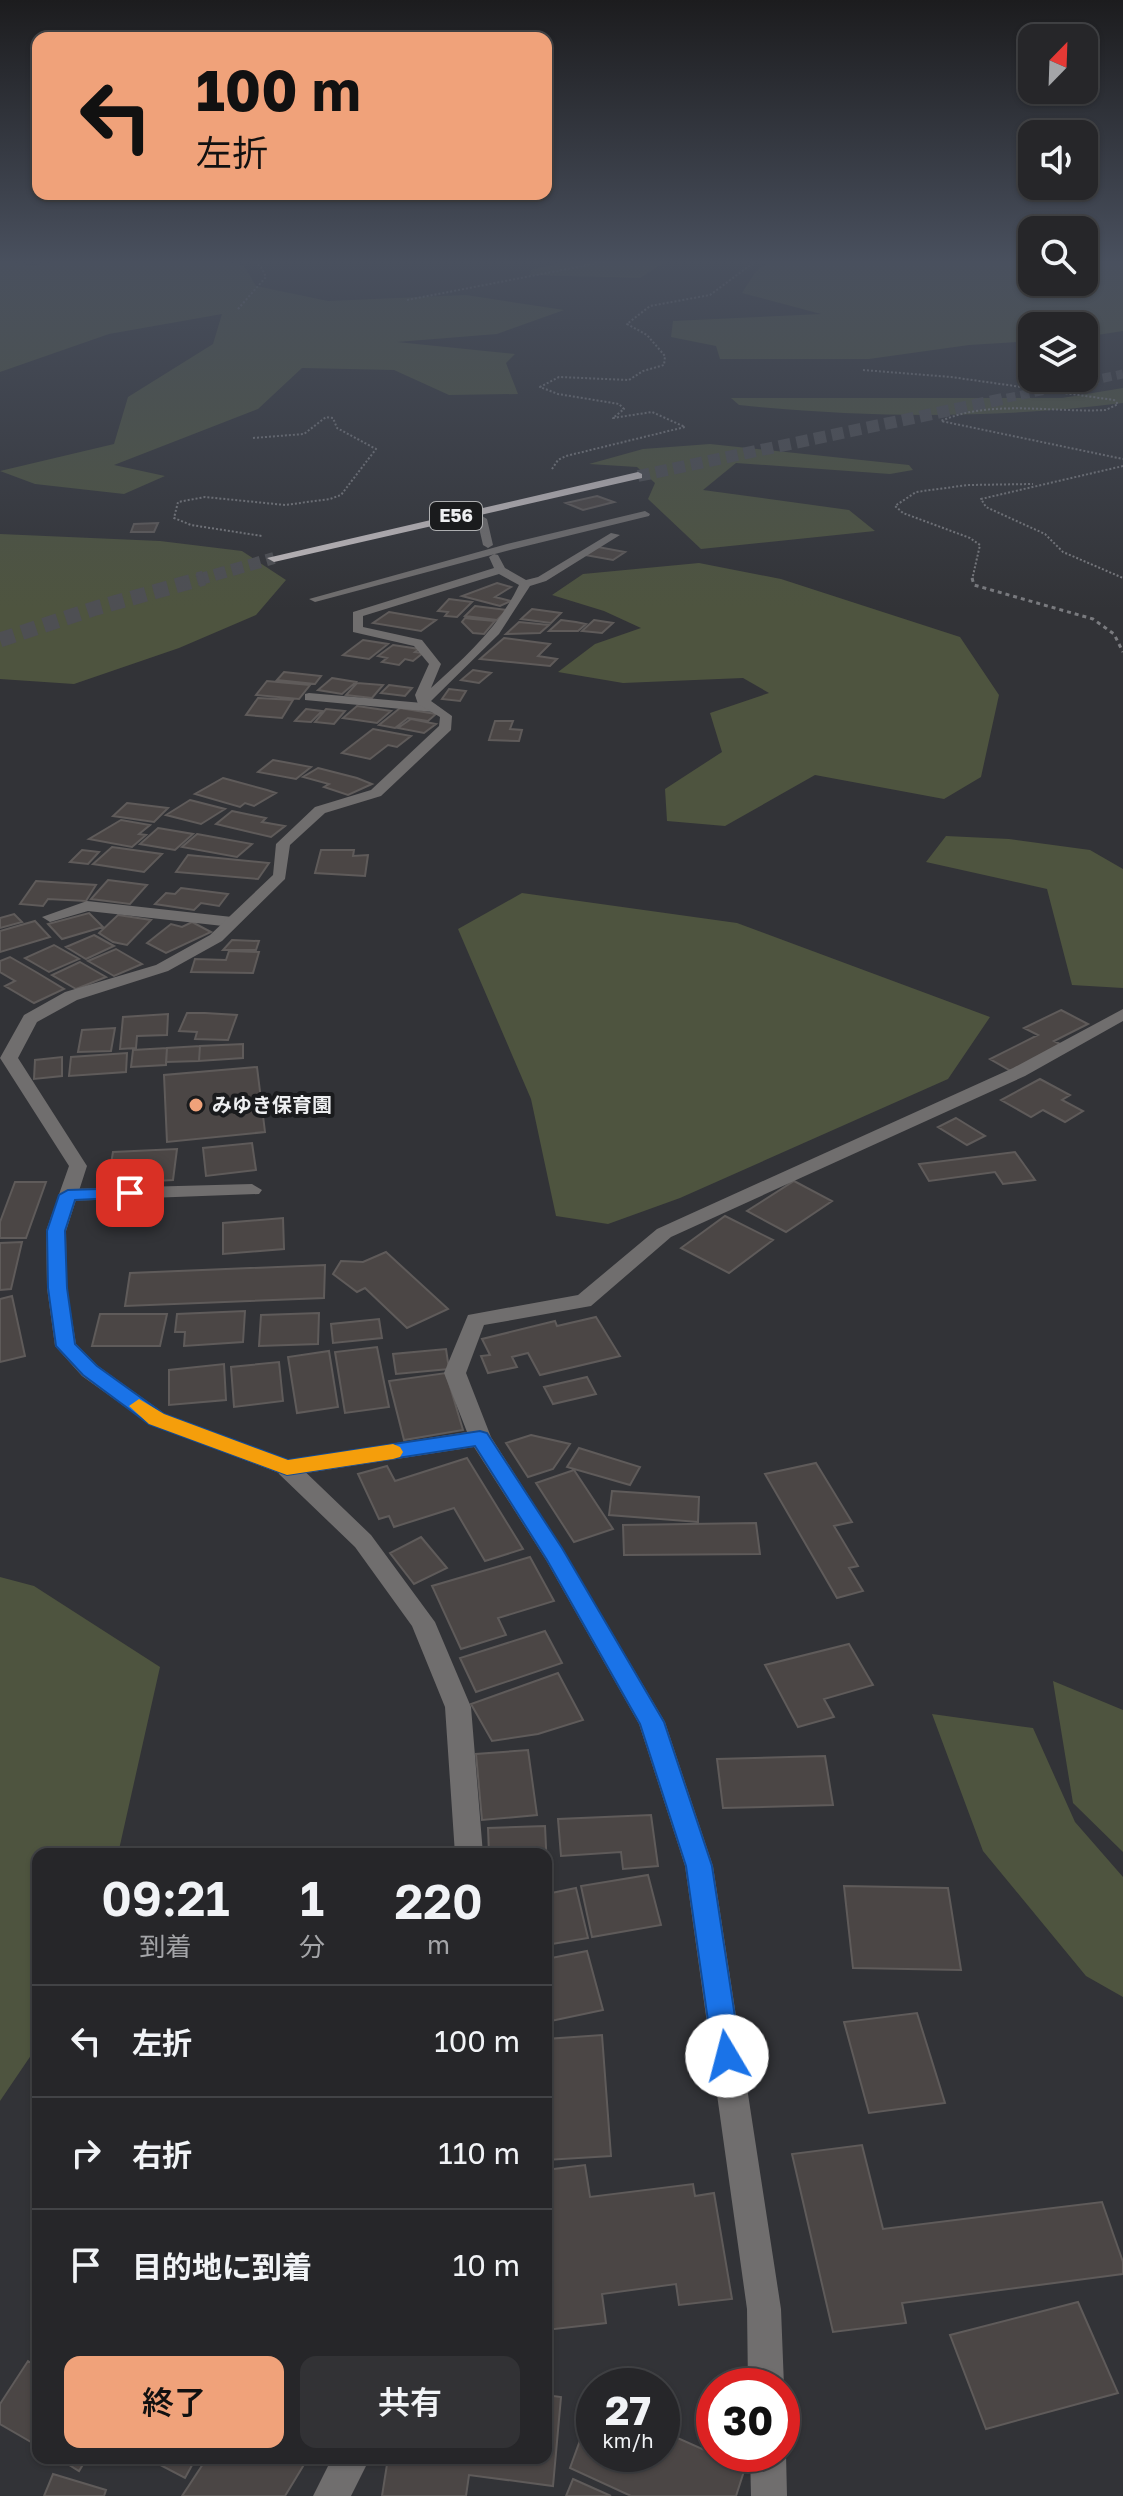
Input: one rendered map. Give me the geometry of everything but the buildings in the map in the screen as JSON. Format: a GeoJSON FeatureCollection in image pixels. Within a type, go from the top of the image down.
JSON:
{"type":"FeatureCollection","features":[{"type":"Feature","properties":{"kind":"highway","name":"E56"},"geometry":{"type":"LineString","coordinates":[[274,558],[638,476]]}},
{"type":"Feature","properties":{"kind":"street"},"geometry":{"type":"LineString","coordinates":[[315,599],[498,549],[645,514]]}},
{"type":"Feature","properties":{"kind":"street"},"geometry":{"type":"LineString","coordinates":[[482,519],[494,557],[525,584]]}},
{"type":"Feature","properties":{"kind":"street"},"geometry":{"type":"LineString","coordinates":[[525,584],[542,579],[615,535]]}},
{"type":"Feature","properties":{"kind":"street"},"geometry":{"type":"LineString","coordinates":[[469,1848],[458,1707],[423,1622],[363,1541],[287,1468],[157,1419],[90,1371],[66,1346],[57,1288],[56,1231],[78,1166],[9,1058],[30,1019],[71,996],[162,968],[216,938],[280,876],[283,844],[320,810],[376,793],[446,727],[446,716],[428,705],[421,695],[435,664],[418,643],[357,629],[357,614],[494,557]]}},
{"type":"Feature","properties":{"kind":"street"},"geometry":{"type":"LineString","coordinates":[[428,705],[518,601],[525,584]]}},
{"type":"Feature","properties":{"kind":"street"},"geometry":{"type":"LineString","coordinates":[[309,697],[428,705]]}},
{"type":"Feature","properties":{"kind":"street"},"geometry":{"type":"LineString","coordinates":[[50,917],[87,906],[232,922]]}},
{"type":"Feature","properties":{"kind":"street"},"geometry":{"type":"LineString","coordinates":[[766,2368],[764,2309],[699,1866],[652,1722],[554,1554],[480,1438],[455,1373],[475,1320],[584,1301],[664,1233],[1019,1072],[1123,1014]]}},
{"type":"Feature","properties":{"kind":"street"},"geometry":{"type":"LineString","coordinates":[[68,1195],[252,1190]]}},
{"type":"Feature","properties":{"kind":"street"},"geometry":{"type":"LineString","coordinates":[[287,1468],[480,1438]]}},
{"type":"Feature","properties":{"kind":"street"},"geometry":{"type":"LineString","coordinates":[[331,2496],[349,2464]]}},
{"type":"Feature","properties":{"kind":"street"},"geometry":{"type":"LineString","coordinates":[[768,2472],[769,2496]]}},
{"type":"Feature","properties":{"kind":"path"},"geometry":{"type":"LineString","coordinates":[[547,477],[558,460],[566,456],[685,427],[659,412],[613,418],[624,409],[619,404],[558,394],[540,387],[559,377],[569,376]]}},
{"type":"Feature","properties":{"kind":"path"},"geometry":{"type":"LineString","coordinates":[[584,376],[629,380],[634,376]]}},
{"type":"Feature","properties":{"kind":"path"},"geometry":{"type":"LineString","coordinates":[[944,376],[1114,400],[1118,404],[1106,410],[980,413],[949,416],[941,421],[1123,459]]}},
{"type":"Feature","properties":{"kind":"path"},"geometry":{"type":"LineString","coordinates":[[253,438],[304,434],[326,417],[333,418],[337,428],[376,449],[341,495],[330,499],[285,505],[205,497],[178,502],[174,518],[191,525],[269,537]]}},
{"type":"Feature","properties":{"kind":"path"},"geometry":{"type":"LineString","coordinates":[[1123,466],[1097,474],[1033,484],[981,499],[986,507],[1045,534],[1063,552],[1123,578]]}},
{"type":"Feature","properties":{"kind":"path"},"geometry":{"type":"LineString","coordinates":[[1033,484],[968,485],[916,492],[895,506],[903,513],[970,538],[980,545],[971,575],[974,585],[1093,619],[1114,634],[1123,652]]}},
{"type":"Feature","properties":{"kind":"green space"},"geometry":{"type":"Polygon","coordinates":[[[161,376],[293,376],[258,409],[114,465],[165,476],[124,494],[35,484],[0,471],[114,444],[128,397],[161,376]]]}},
{"type":"Feature","properties":{"kind":"green space"},"geometry":{"type":"Polygon","coordinates":[[[408,376],[511,376],[518,394],[449,395],[408,376]]]}},
{"type":"Feature","properties":{"kind":"green space"},"geometry":{"type":"Polygon","coordinates":[[[1123,388],[1123,403],[979,414],[882,414],[786,409],[739,405],[731,398],[1062,398],[1123,388]]]}},
{"type":"Feature","properties":{"kind":"green space"},"geometry":{"type":"Polygon","coordinates":[[[710,444],[909,465],[913,470],[890,474],[736,463],[703,490],[849,510],[875,531],[701,549],[648,499],[655,483],[637,467],[589,464],[643,449],[710,444]]]}},
{"type":"Feature","properties":{"kind":"green space"},"geometry":{"type":"Polygon","coordinates":[[[0,534],[160,541],[242,551],[286,580],[256,615],[179,648],[74,684],[0,679],[0,534]]]}},
{"type":"Feature","properties":{"kind":"green space"},"geometry":{"type":"Polygon","coordinates":[[[699,563],[781,579],[960,637],[999,695],[981,777],[944,799],[815,775],[725,826],[667,821],[665,789],[722,752],[710,713],[769,693],[743,678],[623,683],[558,672],[595,644],[641,628],[604,611],[552,595],[583,574],[699,563]]]}},
{"type":"Feature","properties":{"kind":"green space"},"geometry":{"type":"Polygon","coordinates":[[[946,836],[1009,839],[1090,850],[1123,869],[1123,988],[1072,985],[1047,889],[926,862],[946,836]]]}},
{"type":"Feature","properties":{"kind":"green space"},"geometry":{"type":"Polygon","coordinates":[[[522,893],[737,923],[990,1017],[948,1079],[680,1198],[608,1224],[556,1216],[531,1099],[458,929],[522,893]]]}},
{"type":"Feature","properties":{"kind":"green space"},"geometry":{"type":"Polygon","coordinates":[[[0,1577],[34,1586],[160,1667],[119,1848],[32,1848],[32,2054],[0,2101],[0,1577]]]}},
{"type":"Feature","properties":{"kind":"green space"},"geometry":{"type":"Polygon","coordinates":[[[1053,1681],[1123,1710],[1123,1852],[1073,1803],[1053,1681]]]}},
{"type":"Feature","properties":{"kind":"green space"},"geometry":{"type":"Polygon","coordinates":[[[932,1714],[1033,1728],[1075,1822],[1123,1877],[1123,1997],[1086,1976],[983,1851],[932,1714]]]}},
{"type":"Feature","properties":{"kind":"tunnel"},"geometry":{"type":"LineString","coordinates":[[993,401],[1111,376]]}},
{"type":"Feature","properties":{"kind":"tunnel"},"geometry":{"type":"LineString","coordinates":[[638,476],[1003,399]]}},
{"type":"Feature","properties":{"kind":"tunnel"},"geometry":{"type":"LineString","coordinates":[[204,578],[274,558]]}},
{"type":"Feature","properties":{"kind":"tunnel"},"geometry":{"type":"LineString","coordinates":[[0,640],[96,608],[204,578]]}},
{"type":"Feature","properties":{"kind":"tunnel"},"geometry":{"type":"LineString","coordinates":[[197,580],[204,578]]}},
{"type":"Feature","properties":{"kind":"slow traffic"},"geometry":{"type":"LineString","coordinates":[[139,1406],[157,1419],[287,1468],[393,1452]]}},
{"type":"Feature","properties":{"kind":"place","name":"みゆき保育園"},"geometry":{"type":"Point","coordinates":[196,1105]}},
{"type":"Feature","properties":{"kind":"route"},"geometry":{"type":"LineString","coordinates":[[130,1193],[68,1195],[56,1231],[57,1288],[66,1346],[90,1371],[157,1419],[287,1468],[480,1438],[554,1554],[652,1722],[699,1866],[727,2056]]}}]}
